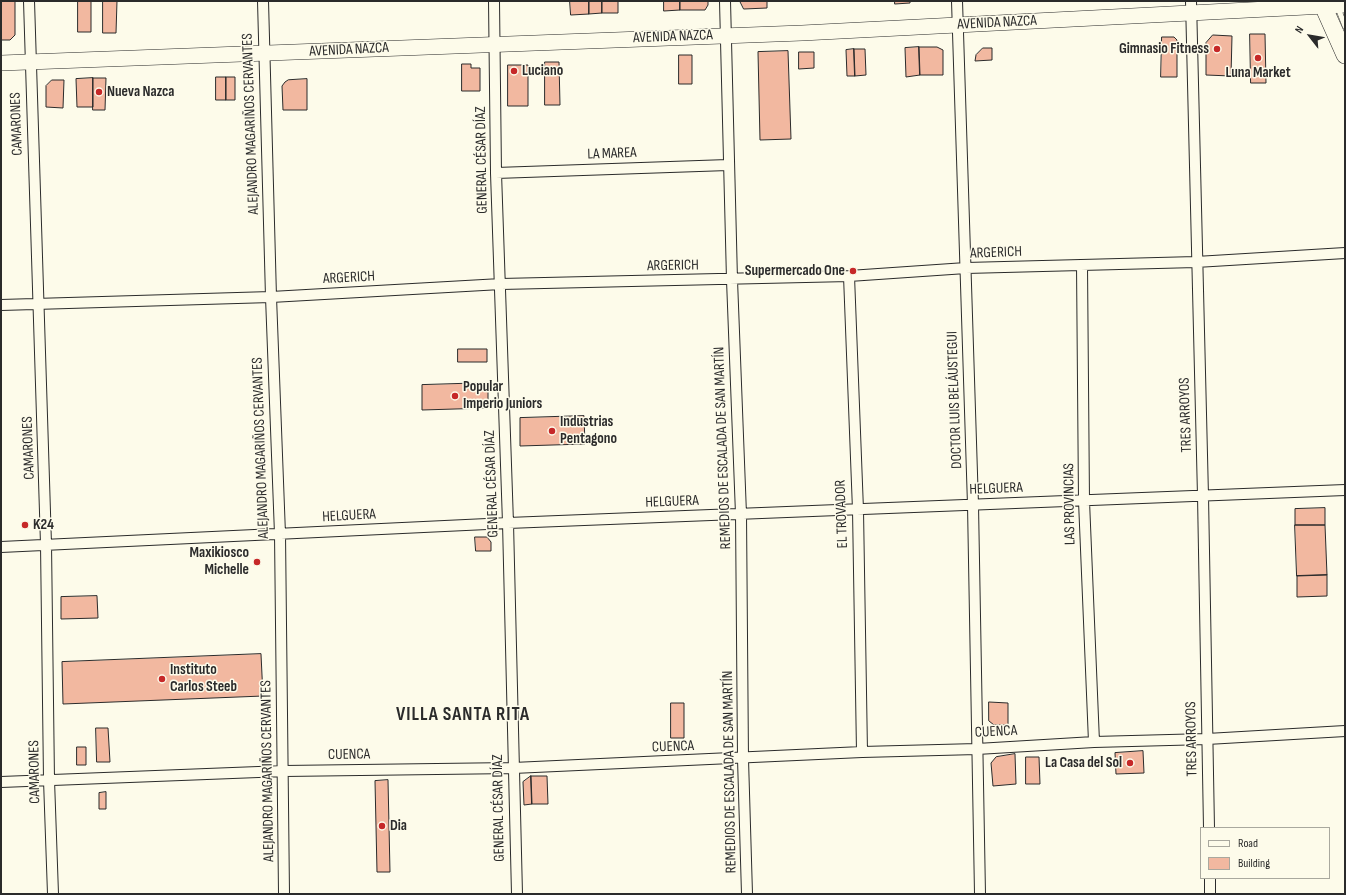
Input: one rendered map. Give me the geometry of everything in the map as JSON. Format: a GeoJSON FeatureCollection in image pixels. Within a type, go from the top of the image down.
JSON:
{"type":"FeatureCollection","features":[{"type":"Feature","properties":{"kind":"main road","name":"AVENIDA NAZCA"},"geometry":{"type":"LineString","coordinates":[[1,63],[726,36],[958,24],[1191,7],[1332,4]]}},
{"type":"Feature","properties":{"kind":"main road"},"geometry":{"type":"LineString","coordinates":[[1332,4],[1345,55]]}},
{"type":"Feature","properties":{"kind":"street","name":"CAMARONES"},"geometry":{"type":"LineString","coordinates":[[29,1],[40,303],[46,544],[49,780],[54,894]]}},
{"type":"Feature","properties":{"kind":"street","name":"ALEJANDRO MAGARIÑOS CERVANTES"},"geometry":{"type":"LineString","coordinates":[[263,1],[271,297],[280,534],[284,771],[284,894]]}},
{"type":"Feature","properties":{"kind":"street","name":"GENERAL CÉSAR DÍAZ"},"geometry":{"type":"LineString","coordinates":[[494,1],[496,173],[508,523],[517,894]]}},
{"type":"Feature","properties":{"kind":"street","name":"REMEDIOS DE ESCALADA DE SAN MARTÍN"},"geometry":{"type":"LineString","coordinates":[[725,1],[728,165],[741,514],[743,759],[747,894]]}},
{"type":"Feature","properties":{"kind":"street","name":"DOCTOR LUIS BELÁUSTEGUI"},"geometry":{"type":"LineString","coordinates":[[957,1],[973,505],[976,749],[980,894]]}},
{"type":"Feature","properties":{"kind":"street","name":"TRES ARROYOS"},"geometry":{"type":"LineString","coordinates":[[1191,7],[1196,262],[1203,496],[1209,827]]}},
{"type":"Feature","properties":{"kind":"street","name":"LA MAREA"},"geometry":{"type":"LineString","coordinates":[[496,173],[728,165]]}},
{"type":"Feature","properties":{"kind":"street","name":"ARGERICH"},"geometry":{"type":"LineString","coordinates":[[1,305],[271,297],[501,284],[732,280],[849,276],[966,268],[1196,262],[1345,253]]}},
{"type":"Feature","properties":{"kind":"street","name":"LAS PROVINCIAS"},"geometry":{"type":"LineString","coordinates":[[1082,265],[1084,501],[1094,742]]}},
{"type":"Feature","properties":{"kind":"street","name":"EL TROVADOR"},"geometry":{"type":"LineString","coordinates":[[849,276],[858,510],[862,752]]}},
{"type":"Feature","properties":{"kind":"street","name":"HELGUERA"},"geometry":{"type":"LineString","coordinates":[[1,546],[508,523],[1345,490]]}},
{"type":"Feature","properties":{"kind":"street","name":"CUENCA"},"geometry":{"type":"LineString","coordinates":[[1,782],[284,771],[513,768],[743,759],[862,752],[976,749],[1094,742],[1207,739],[1345,731]]}},
{"type":"Feature","properties":{"kind":"street"},"geometry":{"type":"LineString","coordinates":[[1210,879],[1210,894]]}},
{"type":"Feature","properties":{"kind":"lane"},"geometry":{"type":"LineString","coordinates":[[1332,4],[1345,26]]}},
{"type":"Feature","properties":{"kind":"building"},"geometry":{"type":"Polygon","coordinates":[[[1,1],[15,1],[15,35],[10,40],[1,40],[1,1]]]}},
{"type":"Feature","properties":{"kind":"building"},"geometry":{"type":"Polygon","coordinates":[[[78,1],[91,1],[91,32],[78,32],[78,1]]]}},
{"type":"Feature","properties":{"kind":"building"},"geometry":{"type":"Polygon","coordinates":[[[103,1],[117,1],[116,33],[103,33],[103,1]]]}},
{"type":"Feature","properties":{"kind":"building"},"geometry":{"type":"Polygon","coordinates":[[[570,1],[589,1],[589,14],[571,15],[570,1]]]}},
{"type":"Feature","properties":{"kind":"building"},"geometry":{"type":"Polygon","coordinates":[[[589,1],[602,1],[602,13],[589,14],[589,1]]]}},
{"type":"Feature","properties":{"kind":"building"},"geometry":{"type":"Polygon","coordinates":[[[602,1],[618,1],[618,13],[602,13],[602,1]]]}},
{"type":"Feature","properties":{"kind":"building"},"geometry":{"type":"Polygon","coordinates":[[[664,1],[680,1],[680,10],[664,11],[664,1]]]}},
{"type":"Feature","properties":{"kind":"building"},"geometry":{"type":"Polygon","coordinates":[[[680,1],[708,1],[708,5],[705,10],[680,10],[680,1]]]}},
{"type":"Feature","properties":{"kind":"building"},"geometry":{"type":"Polygon","coordinates":[[[740,1],[767,1],[767,8],[744,9],[740,1]]]}},
{"type":"Feature","properties":{"kind":"building"},"geometry":{"type":"Polygon","coordinates":[[[895,1],[910,1],[910,3],[895,4],[895,1]]]}},
{"type":"Feature","properties":{"kind":"building","name":"Luna Market"},"geometry":{"type":"Polygon","coordinates":[[[1250,34],[1265,34],[1266,83],[1251,83],[1250,34]]]}},
{"type":"Feature","properties":{"kind":"building"},"geometry":{"type":"Polygon","coordinates":[[[1213,35],[1232,36],[1231,76],[1206,75],[1206,43],[1213,35]]]}},
{"type":"Feature","properties":{"kind":"building"},"geometry":{"type":"Polygon","coordinates":[[[1162,37],[1174,37],[1177,40],[1177,77],[1161,77],[1162,37]]]}},
{"type":"Feature","properties":{"kind":"building"},"geometry":{"type":"Polygon","coordinates":[[[919,47],[920,75],[906,77],[905,48],[919,47]]]}},
{"type":"Feature","properties":{"kind":"building"},"geometry":{"type":"Polygon","coordinates":[[[919,47],[937,47],[943,50],[943,75],[920,75],[919,47]]]}},
{"type":"Feature","properties":{"kind":"building"},"geometry":{"type":"Polygon","coordinates":[[[983,48],[992,48],[992,60],[975,61],[976,55],[983,48]]]}},
{"type":"Feature","properties":{"kind":"building"},"geometry":{"type":"Polygon","coordinates":[[[854,49],[855,76],[847,76],[846,50],[854,49]]]}},
{"type":"Feature","properties":{"kind":"building"},"geometry":{"type":"Polygon","coordinates":[[[854,49],[865,49],[866,75],[855,76],[854,49]]]}},
{"type":"Feature","properties":{"kind":"building"},"geometry":{"type":"Polygon","coordinates":[[[788,51],[791,139],[760,140],[758,52],[788,51]]]}},
{"type":"Feature","properties":{"kind":"building"},"geometry":{"type":"Polygon","coordinates":[[[799,52],[814,52],[814,68],[799,69],[799,52]]]}},
{"type":"Feature","properties":{"kind":"building"},"geometry":{"type":"Polygon","coordinates":[[[679,55],[692,55],[692,84],[679,84],[679,55]]]}},
{"type":"Feature","properties":{"kind":"building"},"geometry":{"type":"Polygon","coordinates":[[[545,62],[559,62],[560,105],[545,105],[545,62]]]}},
{"type":"Feature","properties":{"kind":"building"},"geometry":{"type":"Polygon","coordinates":[[[462,64],[471,64],[471,68],[480,68],[480,91],[462,91],[462,64]]]}},
{"type":"Feature","properties":{"kind":"building"},"geometry":{"type":"Polygon","coordinates":[[[508,65],[528,65],[528,106],[508,106],[508,65]]]}},
{"type":"Feature","properties":{"kind":"building"},"geometry":{"type":"Polygon","coordinates":[[[216,77],[226,77],[226,100],[216,100],[216,77]]]}},
{"type":"Feature","properties":{"kind":"building"},"geometry":{"type":"Polygon","coordinates":[[[226,77],[235,77],[235,100],[226,100],[226,77]]]}},
{"type":"Feature","properties":{"kind":"building","name":"Nueva Nazca"},"geometry":{"type":"Polygon","coordinates":[[[93,78],[106,78],[105,110],[93,110],[93,78]]]}},
{"type":"Feature","properties":{"kind":"building"},"geometry":{"type":"Polygon","coordinates":[[[93,78],[93,107],[77,107],[76,79],[93,78]]]}},
{"type":"Feature","properties":{"kind":"building"},"geometry":{"type":"Polygon","coordinates":[[[307,79],[307,110],[283,110],[282,86],[285,82],[288,80],[307,79]]]}},
{"type":"Feature","properties":{"kind":"building"},"geometry":{"type":"Polygon","coordinates":[[[52,80],[64,80],[63,108],[46,107],[46,86],[52,80]]]}},
{"type":"Feature","properties":{"kind":"building"},"geometry":{"type":"Polygon","coordinates":[[[458,349],[487,349],[487,362],[458,362],[458,349]]]}},
{"type":"Feature","properties":{"kind":"building","name":"Popular Imperio Juniors"},"geometry":{"type":"Polygon","coordinates":[[[488,383],[488,408],[422,410],[422,385],[488,383]]]}},
{"type":"Feature","properties":{"kind":"building","name":"Industrias Pentagono"},"geometry":{"type":"Polygon","coordinates":[[[584,416],[585,444],[520,446],[520,418],[584,416]]]}},
{"type":"Feature","properties":{"kind":"building"},"geometry":{"type":"Polygon","coordinates":[[[1325,508],[1325,525],[1295,525],[1295,509],[1325,508]]]}},
{"type":"Feature","properties":{"kind":"building"},"geometry":{"type":"Polygon","coordinates":[[[1295,525],[1325,525],[1327,575],[1297,576],[1295,525]]]}},
{"type":"Feature","properties":{"kind":"building"},"geometry":{"type":"Polygon","coordinates":[[[475,537],[487,537],[491,542],[491,551],[476,551],[475,537]]]}},
{"type":"Feature","properties":{"kind":"building"},"geometry":{"type":"Polygon","coordinates":[[[1327,575],[1327,596],[1297,597],[1297,576],[1327,575]]]}},
{"type":"Feature","properties":{"kind":"building"},"geometry":{"type":"Polygon","coordinates":[[[97,596],[98,618],[61,619],[61,597],[97,596]]]}},
{"type":"Feature","properties":{"kind":"building","name":"Instituto Carlos Steeb"},"geometry":{"type":"Polygon","coordinates":[[[261,654],[263,696],[63,704],[62,662],[261,654]]]}},
{"type":"Feature","properties":{"kind":"building"},"geometry":{"type":"Polygon","coordinates":[[[989,702],[1008,703],[1008,725],[994,725],[989,721],[989,702]]]}},
{"type":"Feature","properties":{"kind":"building"},"geometry":{"type":"Polygon","coordinates":[[[671,703],[684,703],[684,738],[671,738],[671,703]]]}},
{"type":"Feature","properties":{"kind":"building"},"geometry":{"type":"Polygon","coordinates":[[[96,728],[108,728],[110,762],[97,762],[96,728]]]}},
{"type":"Feature","properties":{"kind":"building"},"geometry":{"type":"Polygon","coordinates":[[[77,747],[86,747],[86,765],[77,765],[77,747]]]}},
{"type":"Feature","properties":{"kind":"building","name":"La Casa del Sol"},"geometry":{"type":"Polygon","coordinates":[[[1143,751],[1144,773],[1116,774],[1115,753],[1143,751]]]}},
{"type":"Feature","properties":{"kind":"building"},"geometry":{"type":"Polygon","coordinates":[[[1015,754],[1016,784],[993,786],[991,763],[996,757],[1015,754]]]}},
{"type":"Feature","properties":{"kind":"building"},"geometry":{"type":"Polygon","coordinates":[[[1026,757],[1039,757],[1040,784],[1026,784],[1026,757]]]}},
{"type":"Feature","properties":{"kind":"building"},"geometry":{"type":"Polygon","coordinates":[[[531,776],[532,804],[524,805],[523,782],[531,776]]]}},
{"type":"Feature","properties":{"kind":"building"},"geometry":{"type":"Polygon","coordinates":[[[531,776],[547,776],[548,804],[532,804],[531,776]]]}},
{"type":"Feature","properties":{"kind":"building","name":"Dia"},"geometry":{"type":"Polygon","coordinates":[[[388,780],[390,872],[377,872],[375,781],[388,780]]]}},
{"type":"Feature","properties":{"kind":"building"},"geometry":{"type":"Polygon","coordinates":[[[106,792],[106,809],[99,809],[99,793],[106,792]]]}},
{"type":"Feature","properties":{"kind":"place","name":"Gimnasio Fitness"},"geometry":{"type":"Point","coordinates":[1217,49]}},
{"type":"Feature","properties":{"kind":"place","name":"Luna Market"},"geometry":{"type":"Point","coordinates":[1258,58]}},
{"type":"Feature","properties":{"kind":"place","name":"Luciano"},"geometry":{"type":"Point","coordinates":[514,71]}},
{"type":"Feature","properties":{"kind":"place","name":"Nueva Nazca"},"geometry":{"type":"Point","coordinates":[99,92]}},
{"type":"Feature","properties":{"kind":"place","name":"Supermercado One"},"geometry":{"type":"Point","coordinates":[853,271]}},
{"type":"Feature","properties":{"kind":"place","name":"Popular Imperio Juniors"},"geometry":{"type":"Point","coordinates":[455,396]}},
{"type":"Feature","properties":{"kind":"place","name":"Industrias Pentagono"},"geometry":{"type":"Point","coordinates":[552,431]}},
{"type":"Feature","properties":{"kind":"place","name":"K24"},"geometry":{"type":"Point","coordinates":[25,525]}},
{"type":"Feature","properties":{"kind":"place","name":"Maxikiosco Michelle"},"geometry":{"type":"Point","coordinates":[257,562]}},
{"type":"Feature","properties":{"kind":"place","name":"Instituto Carlos Steeb"},"geometry":{"type":"Point","coordinates":[162,679]}},
{"type":"Feature","properties":{"kind":"place","name":"La Casa del Sol"},"geometry":{"type":"Point","coordinates":[1130,763]}},
{"type":"Feature","properties":{"kind":"place","name":"Dia"},"geometry":{"type":"Point","coordinates":[382,826]}},
{"type":"Feature","properties":{"kind":"district","name":"VILLA SANTA RITA"},"geometry":{"type":"Point","coordinates":[463,715]}}]}
